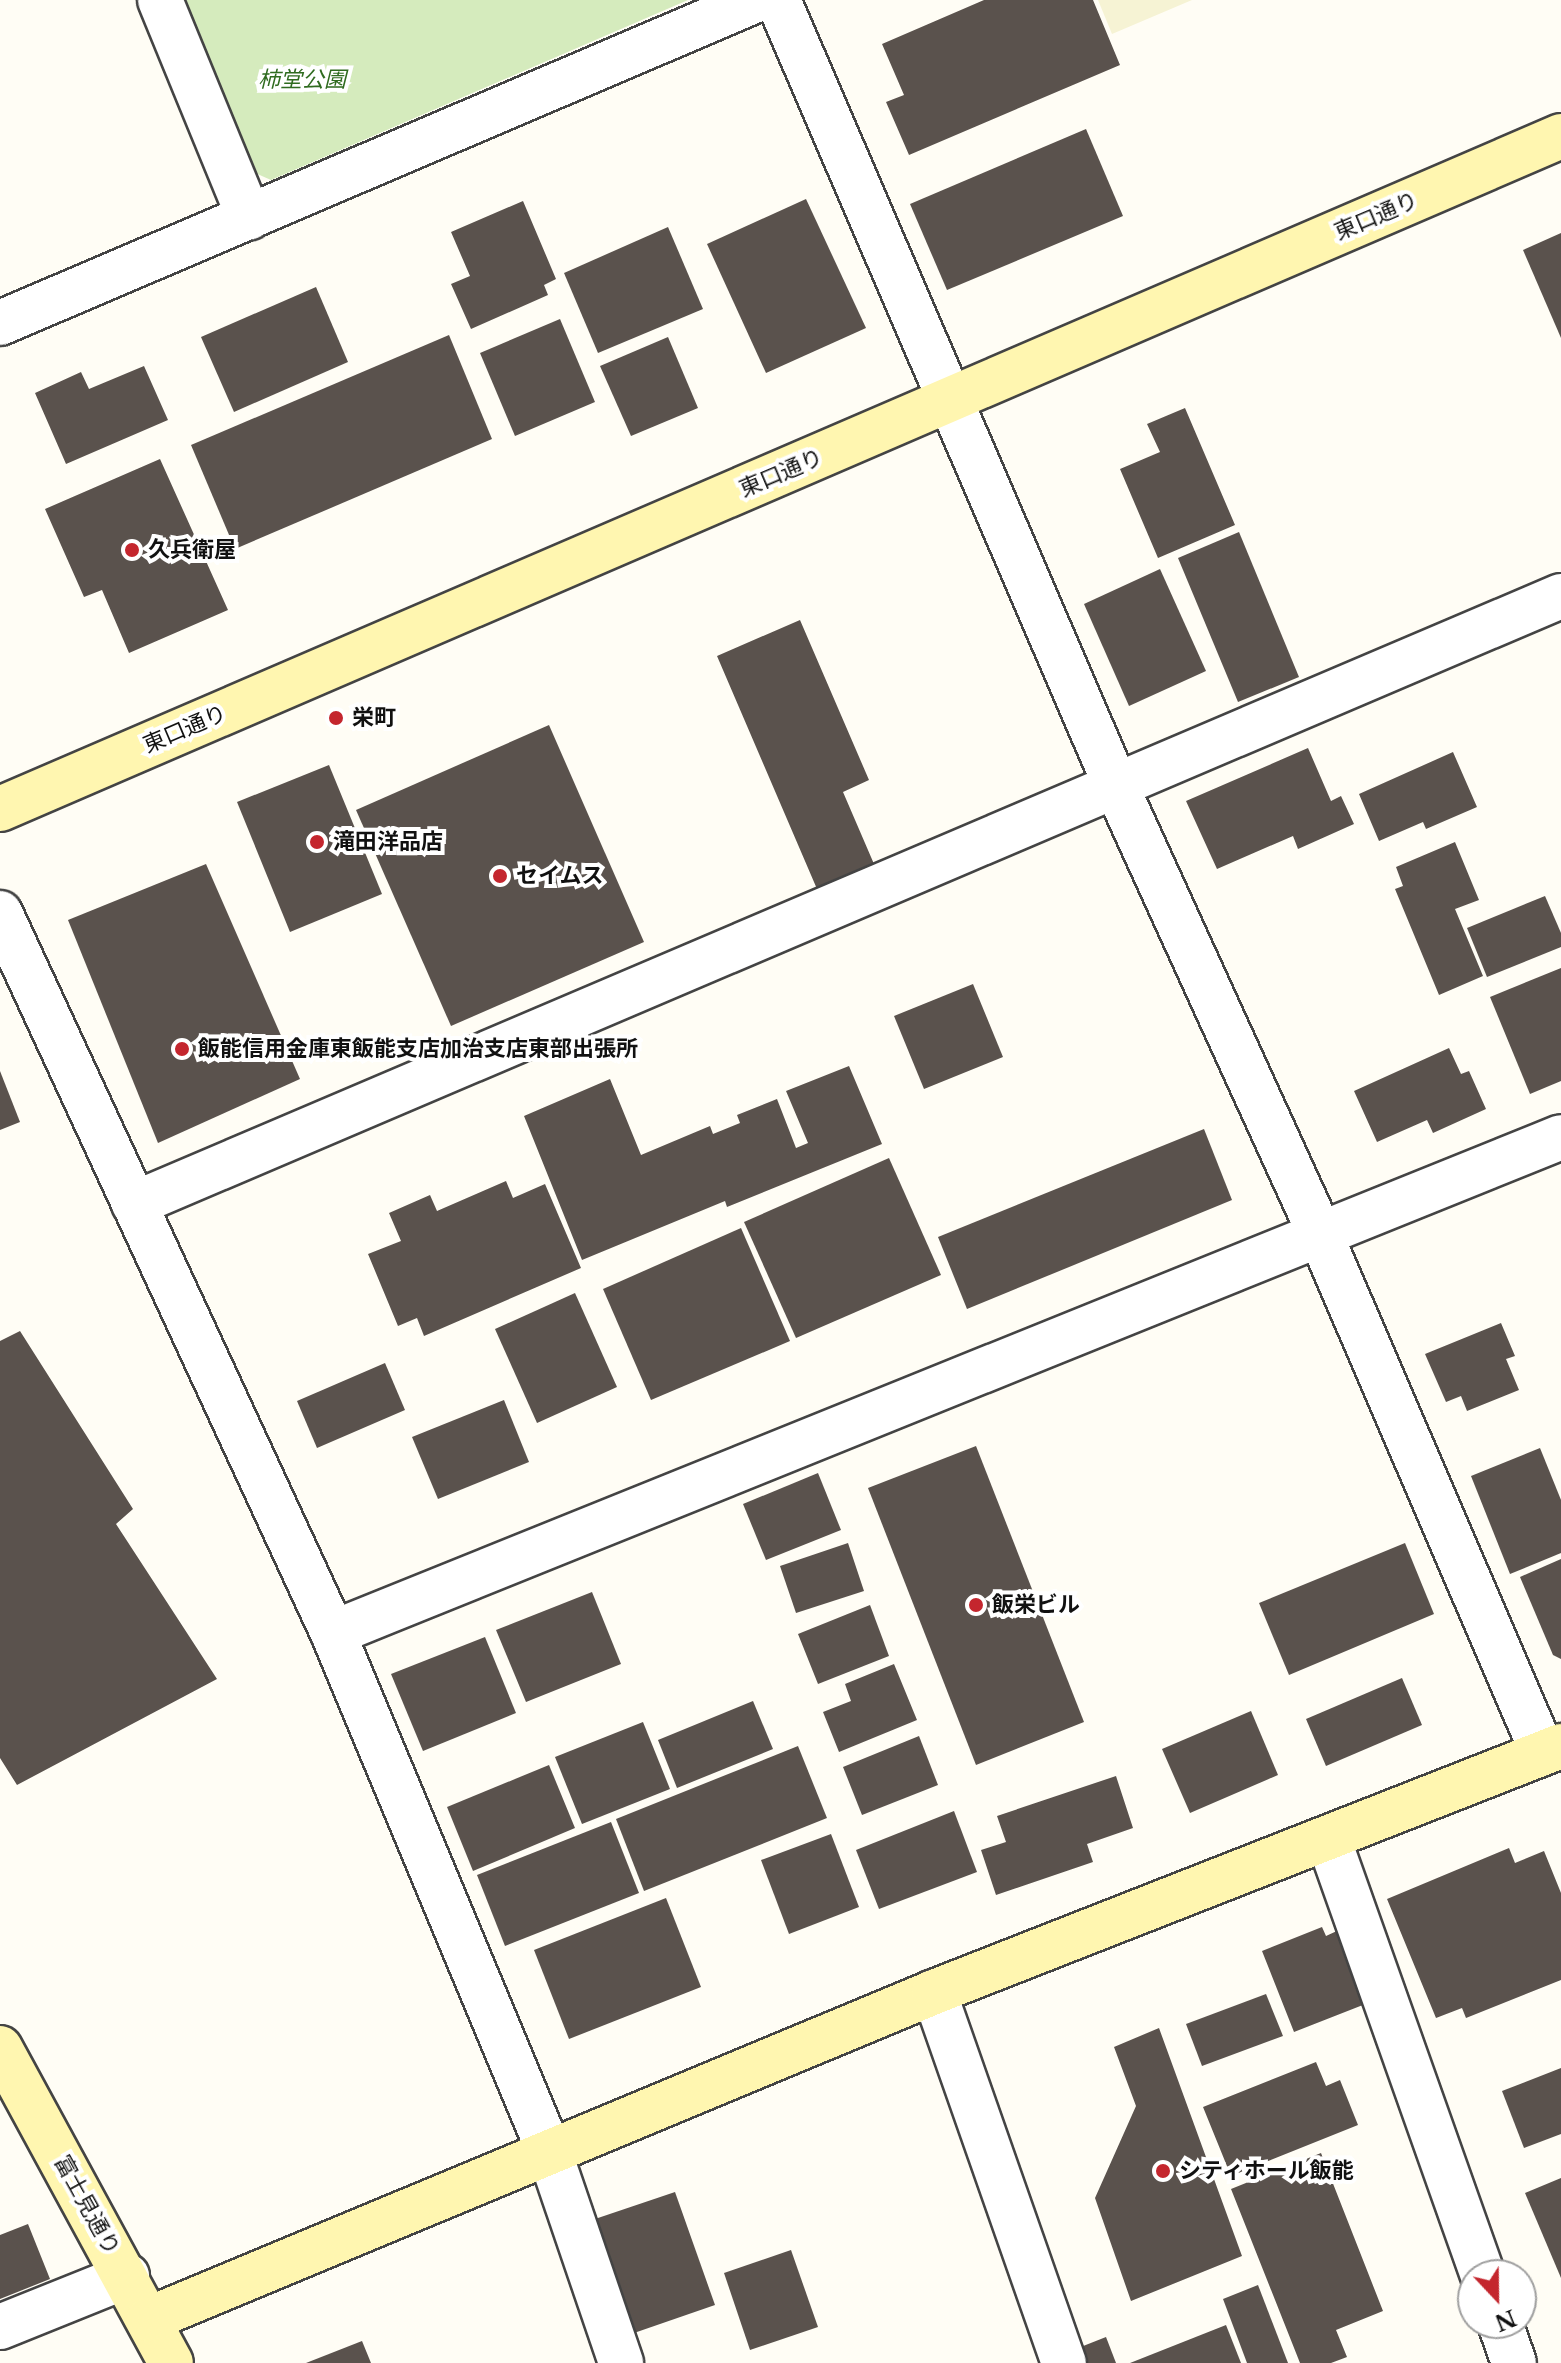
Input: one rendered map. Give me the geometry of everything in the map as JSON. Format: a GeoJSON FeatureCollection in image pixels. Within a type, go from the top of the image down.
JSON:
{"type":"FeatureCollection","features":[{"type":"Feature","properties":{"kind":"street"},"geometry":{"type":"LineString","coordinates":[[160,0],[249,217]]}},
{"type":"Feature","properties":{"kind":"street"},"geometry":{"type":"LineString","coordinates":[[0,323],[756,0]]}},
{"type":"Feature","properties":{"kind":"street"},"geometry":{"type":"LineString","coordinates":[[149,2319],[934,1992],[1552,1749],[1116,786],[778,0]]}},
{"type":"Feature","properties":{"kind":"street","name":"東口通り"},"geometry":{"type":"LineString","coordinates":[[0,809],[1561,136]]}},
{"type":"Feature","properties":{"kind":"street"},"geometry":{"type":"LineString","coordinates":[[134,1204],[1561,596]]}},
{"type":"Feature","properties":{"kind":"street"},"geometry":{"type":"LineString","coordinates":[[0,913],[333,1633],[549,2151],[621,2363]]}},
{"type":"Feature","properties":{"kind":"street"},"geometry":{"type":"LineString","coordinates":[[333,1633],[1561,1137]]}},
{"type":"Feature","properties":{"kind":"street"},"geometry":{"type":"LineString","coordinates":[[1328,1838],[1477,2259]]}},
{"type":"Feature","properties":{"kind":"street"},"geometry":{"type":"LineString","coordinates":[[934,1992],[1064,2363]]}},
{"type":"Feature","properties":{"kind":"street","name":"富士見通り"},"geometry":{"type":"LineString","coordinates":[[0,2048],[127,2276],[171,2363]]}},
{"type":"Feature","properties":{"kind":"street"},"geometry":{"type":"LineString","coordinates":[[0,2327],[127,2276]]}},
{"type":"Feature","properties":{"kind":"street"},"geometry":{"type":"LineString","coordinates":[[1506,2339],[1514,2363]]}},
{"type":"Feature","properties":{"kind":"shaded area"},"geometry":{"type":"Polygon","coordinates":[[[1098,0],[1192,0],[1112,34],[1098,0]]]}},
{"type":"Feature","properties":{"kind":"green space","name":"柿堂公園"},"geometry":{"type":"Polygon","coordinates":[[[181,0],[688,0],[271,180],[253,172],[181,0]]]}},
{"type":"Feature","properties":{"kind":"building"},"geometry":{"type":"Polygon","coordinates":[[[984,0],[1093,0],[1120,65],[909,155],[886,102],[904,95],[882,44],[984,0]]]}},
{"type":"Feature","properties":{"kind":"building"},"geometry":{"type":"Polygon","coordinates":[[[1086,129],[1123,216],[947,290],[910,204],[1086,129]]]}},
{"type":"Feature","properties":{"kind":"building"},"geometry":{"type":"Polygon","coordinates":[[[806,199],[866,328],[766,373],[707,244],[806,199]]]}},
{"type":"Feature","properties":{"kind":"building"},"geometry":{"type":"Polygon","coordinates":[[[523,201],[556,279],[544,285],[548,295],[471,329],[451,284],[470,276],[451,232],[523,201]]]}},
{"type":"Feature","properties":{"kind":"building"},"geometry":{"type":"Polygon","coordinates":[[[668,227],[703,309],[598,353],[564,273],[668,227]]]}},
{"type":"Feature","properties":{"kind":"building"},"geometry":{"type":"Polygon","coordinates":[[[1561,233],[1561,338],[1523,250],[1561,233]]]}},
{"type":"Feature","properties":{"kind":"building"},"geometry":{"type":"Polygon","coordinates":[[[316,287],[348,362],[234,412],[201,337],[316,287]]]}},
{"type":"Feature","properties":{"kind":"building"},"geometry":{"type":"Polygon","coordinates":[[[560,319],[595,402],[515,436],[480,353],[560,319]]]}},
{"type":"Feature","properties":{"kind":"building"},"geometry":{"type":"Polygon","coordinates":[[[449,335],[492,439],[235,549],[191,445],[449,335]]]}},
{"type":"Feature","properties":{"kind":"building"},"geometry":{"type":"Polygon","coordinates":[[[668,337],[698,408],[631,436],[600,366],[668,337]]]}},
{"type":"Feature","properties":{"kind":"building"},"geometry":{"type":"Polygon","coordinates":[[[144,366],[168,420],[66,464],[35,393],[81,372],[89,389],[144,366]]]}},
{"type":"Feature","properties":{"kind":"building"},"geometry":{"type":"Polygon","coordinates":[[[1185,408],[1235,525],[1158,558],[1120,469],[1160,452],[1147,424],[1185,408]]]}},
{"type":"Feature","properties":{"kind":"building","name":"久兵衛屋"},"geometry":{"type":"Polygon","coordinates":[[[160,459],[228,610],[129,653],[102,590],[84,597],[45,509],[160,459]]]}},
{"type":"Feature","properties":{"kind":"building"},"geometry":{"type":"Polygon","coordinates":[[[1239,532],[1299,677],[1238,702],[1178,558],[1239,532]]]}},
{"type":"Feature","properties":{"kind":"building"},"geometry":{"type":"Polygon","coordinates":[[[1160,569],[1206,671],[1129,706],[1084,604],[1160,569]]]}},
{"type":"Feature","properties":{"kind":"building"},"geometry":{"type":"Polygon","coordinates":[[[800,620],[869,780],[843,792],[874,864],[817,889],[717,656],[800,620]]]}},
{"type":"Feature","properties":{"kind":"building","name":"セイムス"},"geometry":{"type":"Polygon","coordinates":[[[549,725],[644,942],[451,1026],[356,810],[549,725]]]}},
{"type":"Feature","properties":{"kind":"building"},"geometry":{"type":"Polygon","coordinates":[[[1308,748],[1331,801],[1341,796],[1354,824],[1298,849],[1293,836],[1217,869],[1186,801],[1308,748]]]}},
{"type":"Feature","properties":{"kind":"building"},"geometry":{"type":"Polygon","coordinates":[[[1453,752],[1477,807],[1426,829],[1423,822],[1379,841],[1359,794],[1453,752]]]}},
{"type":"Feature","properties":{"kind":"building"},"geometry":{"type":"Polygon","coordinates":[[[329,765],[382,894],[290,932],[237,802],[329,765]]]}},
{"type":"Feature","properties":{"kind":"building"},"geometry":{"type":"Polygon","coordinates":[[[1455,842],[1479,900],[1455,909],[1483,976],[1439,995],[1395,889],[1403,886],[1396,867],[1455,842]]]}},
{"type":"Feature","properties":{"kind":"building"},"geometry":{"type":"Polygon","coordinates":[[[206,864],[300,1079],[158,1143],[68,920],[206,864]]]}},
{"type":"Feature","properties":{"kind":"building"},"geometry":{"type":"Polygon","coordinates":[[[1545,896],[1561,933],[1561,947],[1487,977],[1467,928],[1545,896]]]}},
{"type":"Feature","properties":{"kind":"building"},"geometry":{"type":"Polygon","coordinates":[[[1561,968],[1561,1081],[1530,1094],[1490,997],[1561,968]]]}},
{"type":"Feature","properties":{"kind":"building"},"geometry":{"type":"Polygon","coordinates":[[[973,984],[1003,1057],[924,1089],[894,1016],[973,984]]]}},
{"type":"Feature","properties":{"kind":"building"},"geometry":{"type":"Polygon","coordinates":[[[1449,1048],[1461,1074],[1469,1071],[1486,1109],[1433,1133],[1427,1120],[1377,1142],[1354,1091],[1449,1048]]]}},
{"type":"Feature","properties":{"kind":"building"},"geometry":{"type":"Polygon","coordinates":[[[849,1066],[882,1144],[727,1207],[725,1201],[582,1260],[524,1116],[610,1079],[641,1155],[710,1126],[713,1134],[740,1123],[737,1115],[777,1099],[796,1148],[808,1143],[786,1091],[849,1066]]]}},
{"type":"Feature","properties":{"kind":"building"},"geometry":{"type":"Polygon","coordinates":[[[0,1071],[20,1122],[0,1130],[0,1071]]]}},
{"type":"Feature","properties":{"kind":"building"},"geometry":{"type":"Polygon","coordinates":[[[1204,1129],[1232,1200],[967,1309],[938,1237],[1204,1129]]]}},
{"type":"Feature","properties":{"kind":"building"},"geometry":{"type":"Polygon","coordinates":[[[889,1158],[941,1275],[796,1338],[744,1222],[889,1158]]]}},
{"type":"Feature","properties":{"kind":"building"},"geometry":{"type":"Polygon","coordinates":[[[506,1181],[513,1198],[545,1184],[581,1268],[424,1336],[417,1318],[398,1326],[368,1254],[401,1241],[389,1213],[430,1195],[437,1211],[506,1181]]]}},
{"type":"Feature","properties":{"kind":"building"},"geometry":{"type":"Polygon","coordinates":[[[741,1228],[790,1341],[651,1400],[603,1289],[741,1228]]]}},
{"type":"Feature","properties":{"kind":"building"},"geometry":{"type":"Polygon","coordinates":[[[575,1293],[617,1387],[537,1423],[495,1329],[575,1293]]]}},
{"type":"Feature","properties":{"kind":"building"},"geometry":{"type":"Polygon","coordinates":[[[1501,1323],[1515,1356],[1506,1359],[1519,1390],[1467,1411],[1461,1396],[1446,1402],[1425,1354],[1501,1323]]]}},
{"type":"Feature","properties":{"kind":"building"},"geometry":{"type":"Polygon","coordinates":[[[20,1331],[133,1509],[116,1524],[217,1679],[17,1785],[0,1758],[0,1341],[20,1331]]]}},
{"type":"Feature","properties":{"kind":"building"},"geometry":{"type":"Polygon","coordinates":[[[385,1363],[405,1410],[317,1448],[297,1401],[385,1363]]]}},
{"type":"Feature","properties":{"kind":"building"},"geometry":{"type":"Polygon","coordinates":[[[504,1400],[529,1462],[438,1499],[412,1437],[504,1400]]]}},
{"type":"Feature","properties":{"kind":"building","name":"飯栄ビル"},"geometry":{"type":"Polygon","coordinates":[[[976,1446],[1084,1722],[976,1765],[868,1488],[976,1446]]]}},
{"type":"Feature","properties":{"kind":"building"},"geometry":{"type":"Polygon","coordinates":[[[1540,1448],[1561,1500],[1561,1553],[1510,1574],[1471,1476],[1540,1448]]]}},
{"type":"Feature","properties":{"kind":"building"},"geometry":{"type":"Polygon","coordinates":[[[818,1473],[841,1530],[766,1560],[743,1504],[818,1473]]]}},
{"type":"Feature","properties":{"kind":"building"},"geometry":{"type":"Polygon","coordinates":[[[848,1543],[864,1591],[796,1613],[780,1566],[848,1543]]]}},
{"type":"Feature","properties":{"kind":"building"},"geometry":{"type":"Polygon","coordinates":[[[1405,1543],[1434,1614],[1289,1675],[1259,1603],[1405,1543]]]}},
{"type":"Feature","properties":{"kind":"building"},"geometry":{"type":"Polygon","coordinates":[[[1561,1559],[1561,1659],[1553,1655],[1520,1577],[1561,1559]]]}},
{"type":"Feature","properties":{"kind":"building"},"geometry":{"type":"Polygon","coordinates":[[[592,1592],[621,1664],[526,1702],[496,1630],[592,1592]]]}},
{"type":"Feature","properties":{"kind":"building"},"geometry":{"type":"Polygon","coordinates":[[[870,1605],[889,1656],[818,1684],[798,1634],[870,1605]]]}},
{"type":"Feature","properties":{"kind":"building"},"geometry":{"type":"Polygon","coordinates":[[[485,1637],[516,1713],[423,1751],[391,1674],[485,1637]]]}},
{"type":"Feature","properties":{"kind":"building"},"geometry":{"type":"Polygon","coordinates":[[[894,1664],[917,1720],[839,1752],[823,1712],[851,1701],[845,1684],[894,1664]]]}},
{"type":"Feature","properties":{"kind":"building"},"geometry":{"type":"Polygon","coordinates":[[[1402,1678],[1422,1725],[1326,1766],[1306,1719],[1402,1678]]]}},
{"type":"Feature","properties":{"kind":"building"},"geometry":{"type":"Polygon","coordinates":[[[753,1701],[773,1749],[677,1788],[658,1740],[753,1701]]]}},
{"type":"Feature","properties":{"kind":"building"},"geometry":{"type":"Polygon","coordinates":[[[1251,1711],[1278,1775],[1190,1813],[1162,1749],[1251,1711]]]}},
{"type":"Feature","properties":{"kind":"building"},"geometry":{"type":"Polygon","coordinates":[[[643,1722],[670,1789],[582,1824],[555,1757],[643,1722]]]}},
{"type":"Feature","properties":{"kind":"building"},"geometry":{"type":"Polygon","coordinates":[[[919,1736],[938,1785],[862,1815],[843,1767],[919,1736]]]}},
{"type":"Feature","properties":{"kind":"building"},"geometry":{"type":"Polygon","coordinates":[[[798,1746],[827,1818],[644,1891],[616,1819],[798,1746]]]}},
{"type":"Feature","properties":{"kind":"building"},"geometry":{"type":"Polygon","coordinates":[[[549,1765],[575,1828],[473,1871],[447,1807],[549,1765]]]}},
{"type":"Feature","properties":{"kind":"building"},"geometry":{"type":"Polygon","coordinates":[[[1116,1776],[1133,1828],[1087,1844],[1093,1862],[996,1895],[981,1850],[1006,1842],[997,1816],[1116,1776]]]}},
{"type":"Feature","properties":{"kind":"building"},"geometry":{"type":"Polygon","coordinates":[[[954,1811],[977,1872],[879,1909],[856,1850],[954,1811]]]}},
{"type":"Feature","properties":{"kind":"building"},"geometry":{"type":"Polygon","coordinates":[[[611,1822],[639,1893],[505,1946],[477,1875],[611,1822]]]}},
{"type":"Feature","properties":{"kind":"building"},"geometry":{"type":"Polygon","coordinates":[[[831,1834],[859,1907],[789,1934],[761,1860],[831,1834]]]}},
{"type":"Feature","properties":{"kind":"building"},"geometry":{"type":"Polygon","coordinates":[[[1509,1848],[1515,1863],[1544,1851],[1561,1893],[1561,1980],[1466,2018],[1462,2008],[1436,2018],[1387,1899],[1509,1848]]]}},
{"type":"Feature","properties":{"kind":"building"},"geometry":{"type":"Polygon","coordinates":[[[666,1898],[701,1987],[569,2039],[534,1950],[666,1898]]]}},
{"type":"Feature","properties":{"kind":"building"},"geometry":{"type":"Polygon","coordinates":[[[1322,1927],[1326,1936],[1339,1930],[1368,2003],[1294,2032],[1262,1951],[1322,1927]]]}},
{"type":"Feature","properties":{"kind":"building"},"geometry":{"type":"Polygon","coordinates":[[[1266,1994],[1283,2036],[1202,2066],[1186,2024],[1266,1994]]]}},
{"type":"Feature","properties":{"kind":"building"},"geometry":{"type":"Polygon","coordinates":[[[1159,2028],[1242,2256],[1131,2301],[1095,2198],[1136,2106],[1114,2047],[1159,2028]]]}},
{"type":"Feature","properties":{"kind":"building"},"geometry":{"type":"Polygon","coordinates":[[[1316,2062],[1326,2086],[1340,2080],[1358,2125],[1231,2176],[1203,2107],[1316,2062]]]}},
{"type":"Feature","properties":{"kind":"building"},"geometry":{"type":"Polygon","coordinates":[[[1561,2068],[1561,2134],[1524,2148],[1502,2091],[1561,2068]]]}},
{"type":"Feature","properties":{"kind":"building"},"geometry":{"type":"Polygon","coordinates":[[[1321,2153],[1383,2311],[1336,2330],[1347,2357],[1331,2363],[1300,2363],[1231,2189],[1321,2153]]]}},
{"type":"Feature","properties":{"kind":"building"},"geometry":{"type":"Polygon","coordinates":[[[1561,2178],[1561,2278],[1525,2193],[1561,2178]]]}},
{"type":"Feature","properties":{"kind":"building"},"geometry":{"type":"Polygon","coordinates":[[[675,2192],[715,2305],[634,2333],[595,2219],[675,2192]]]}},
{"type":"Feature","properties":{"kind":"building"},"geometry":{"type":"Polygon","coordinates":[[[28,2224],[50,2279],[0,2299],[0,2235],[28,2224]]]}},
{"type":"Feature","properties":{"kind":"building"},"geometry":{"type":"Polygon","coordinates":[[[791,2250],[818,2327],[750,2350],[724,2273],[791,2250]]]}},
{"type":"Feature","properties":{"kind":"building"},"geometry":{"type":"Polygon","coordinates":[[[1258,2285],[1288,2363],[1247,2363],[1223,2299],[1258,2285]]]}},
{"type":"Feature","properties":{"kind":"building"},"geometry":{"type":"Polygon","coordinates":[[[1226,2325],[1241,2363],[1130,2363],[1226,2325]]]}},
{"type":"Feature","properties":{"kind":"building"},"geometry":{"type":"Polygon","coordinates":[[[1106,2337],[1116,2363],[1072,2363],[1068,2352],[1106,2337]]]}},
{"type":"Feature","properties":{"kind":"building"},"geometry":{"type":"Polygon","coordinates":[[[362,2341],[371,2363],[306,2363],[362,2341]]]}},
{"type":"Feature","properties":{"kind":"place","name":"久兵衛屋"},"geometry":{"type":"Point","coordinates":[132,550]}},
{"type":"Feature","properties":{"kind":"place","name":"栄町"},"geometry":{"type":"Point","coordinates":[336,718]}},
{"type":"Feature","properties":{"kind":"place","name":"滝田洋品店"},"geometry":{"type":"Point","coordinates":[317,842]}},
{"type":"Feature","properties":{"kind":"place","name":"セイムス"},"geometry":{"type":"Point","coordinates":[500,876]}},
{"type":"Feature","properties":{"kind":"place","name":"飯能信用金庫東飯能支店加治支店東部出張所"},"geometry":{"type":"Point","coordinates":[182,1049]}},
{"type":"Feature","properties":{"kind":"place","name":"飯栄ビル"},"geometry":{"type":"Point","coordinates":[976,1605]}},
{"type":"Feature","properties":{"kind":"place","name":"シティホール飯能"},"geometry":{"type":"Point","coordinates":[1163,2171]}}]}
